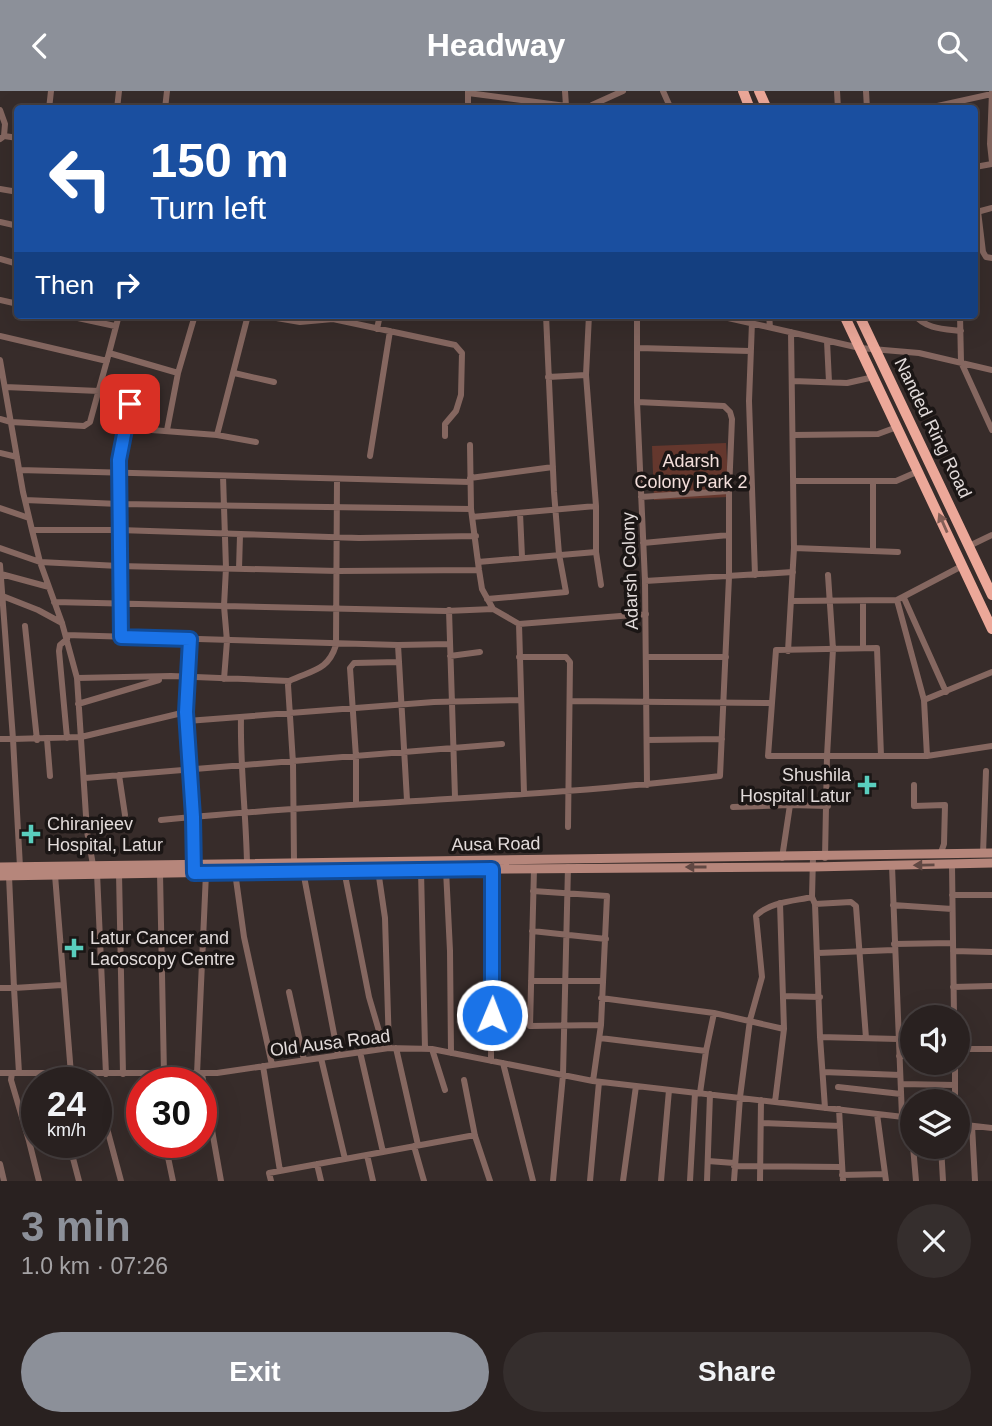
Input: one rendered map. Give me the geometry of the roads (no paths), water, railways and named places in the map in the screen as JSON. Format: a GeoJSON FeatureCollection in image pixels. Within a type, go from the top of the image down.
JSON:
{"type":"FeatureCollection","features":[{"type":"Feature","properties":{"kind":"highway"},"geometry":{"type":"LineString","coordinates":[[846,319],[992,629]]}},
{"type":"Feature","properties":{"kind":"highway","name":"Nanded Ring Road"},"geometry":{"type":"LineString","coordinates":[[861,319],[992,595]]}},
{"type":"Feature","properties":{"kind":"main road"},"geometry":{"type":"LineString","coordinates":[[825,862],[987,854]]}},
{"type":"Feature","properties":{"kind":"main road","name":"Ausa Road"},"geometry":{"type":"LineString","coordinates":[[0,867],[194,868],[294,862],[568,863],[782,857],[813,862]]}},
{"type":"Feature","properties":{"kind":"main road"},"geometry":{"type":"LineString","coordinates":[[4,876],[55,875],[95,869],[119,873],[160,873],[194,868],[206,873],[534,869],[568,863],[825,862],[892,866],[992,863]]}},
{"type":"Feature","properties":{"kind":"street"},"geometry":{"type":"LineString","coordinates":[[592,105],[623,91]]}},
{"type":"Feature","properties":{"kind":"street"},"geometry":{"type":"LineString","coordinates":[[468,92],[559,105]]}},
{"type":"Feature","properties":{"kind":"street"},"geometry":{"type":"LineString","coordinates":[[940,105],[992,93],[992,163]]}},
{"type":"Feature","properties":{"kind":"street"},"geometry":{"type":"LineString","coordinates":[[605,99],[608,105]]}},
{"type":"Feature","properties":{"kind":"street"},"geometry":{"type":"LineString","coordinates":[[0,111],[5,124],[2,137]]}},
{"type":"Feature","properties":{"kind":"street"},"geometry":{"type":"LineString","coordinates":[[978,215],[982,228],[983,252],[991,259]]}},
{"type":"Feature","properties":{"kind":"street"},"geometry":{"type":"LineString","coordinates":[[982,228],[992,227]]}},
{"type":"Feature","properties":{"kind":"street"},"geometry":{"type":"LineString","coordinates":[[978,256],[983,252]]}},
{"type":"Feature","properties":{"kind":"street"},"geometry":{"type":"LineString","coordinates":[[85,319],[116,325]]}},
{"type":"Feature","properties":{"kind":"street"},"geometry":{"type":"LineString","coordinates":[[0,419],[84,426],[90,422],[118,319]]}},
{"type":"Feature","properties":{"kind":"street"},"geometry":{"type":"LineString","coordinates":[[167,430],[178,373],[194,319]]}},
{"type":"Feature","properties":{"kind":"street"},"geometry":{"type":"LineString","coordinates":[[217,435],[247,319]]}},
{"type":"Feature","properties":{"kind":"street"},"geometry":{"type":"LineString","coordinates":[[291,319],[300,322],[320,319]]}},
{"type":"Feature","properties":{"kind":"street"},"geometry":{"type":"LineString","coordinates":[[341,319],[455,345],[462,353],[461,395],[456,411],[445,424],[445,436]]}},
{"type":"Feature","properties":{"kind":"street"},"geometry":{"type":"LineString","coordinates":[[377,329],[379,319]]}},
{"type":"Feature","properties":{"kind":"street"},"geometry":{"type":"LineString","coordinates":[[486,599],[566,592],[559,554],[546,319]]}},
{"type":"Feature","properties":{"kind":"street"},"geometry":{"type":"LineString","coordinates":[[589,319],[586,375],[596,506],[596,552],[601,585]]}},
{"type":"Feature","properties":{"kind":"street","name":"Adarsh Colony"},"geometry":{"type":"LineString","coordinates":[[637,319],[637,402],[647,657],[647,785]]}},
{"type":"Feature","properties":{"kind":"street"},"geometry":{"type":"LineString","coordinates":[[740,319],[860,348],[901,350],[992,370]]}},
{"type":"Feature","properties":{"kind":"street"},"geometry":{"type":"LineString","coordinates":[[769,319],[770,327]]}},
{"type":"Feature","properties":{"kind":"street"},"geometry":{"type":"LineString","coordinates":[[917,319],[931,327],[961,331]]}},
{"type":"Feature","properties":{"kind":"street"},"geometry":{"type":"LineString","coordinates":[[960,319],[961,362],[992,430]]}},
{"type":"Feature","properties":{"kind":"street"},"geometry":{"type":"LineString","coordinates":[[752,322],[750,401],[755,575]]}},
{"type":"Feature","properties":{"kind":"street"},"geometry":{"type":"LineString","coordinates":[[370,456],[390,331]]}},
{"type":"Feature","properties":{"kind":"street"},"geometry":{"type":"LineString","coordinates":[[788,651],[794,548],[790,332]]}},
{"type":"Feature","properties":{"kind":"street"},"geometry":{"type":"LineString","coordinates":[[0,336],[178,373]]}},
{"type":"Feature","properties":{"kind":"street"},"geometry":{"type":"LineString","coordinates":[[827,341],[829,382]]}},
{"type":"Feature","properties":{"kind":"street"},"geometry":{"type":"LineString","coordinates":[[638,348],[750,351]]}},
{"type":"Feature","properties":{"kind":"street"},"geometry":{"type":"LineString","coordinates":[[0,360],[24,500],[40,562],[62,623],[77,678],[87,831],[95,869],[106,1067]]}},
{"type":"Feature","properties":{"kind":"street"},"geometry":{"type":"LineString","coordinates":[[234,373],[274,382]]}},
{"type":"Feature","properties":{"kind":"street"},"geometry":{"type":"LineString","coordinates":[[548,377],[586,375]]}},
{"type":"Feature","properties":{"kind":"street"},"geometry":{"type":"LineString","coordinates":[[793,381],[847,383],[874,377]]}},
{"type":"Feature","properties":{"kind":"street"},"geometry":{"type":"LineString","coordinates":[[121,637],[119,460],[135,380]]}},
{"type":"Feature","properties":{"kind":"street"},"geometry":{"type":"LineString","coordinates":[[5,387],[99,391]]}},
{"type":"Feature","properties":{"kind":"street"},"geometry":{"type":"LineString","coordinates":[[161,820],[407,800],[647,785],[720,776],[729,577],[732,419],[724,406],[637,402]]}},
{"type":"Feature","properties":{"kind":"street"},"geometry":{"type":"LineString","coordinates":[[981,406],[992,408]]}},
{"type":"Feature","properties":{"kind":"street"},"geometry":{"type":"LineString","coordinates":[[793,435],[878,434],[897,427]]}},
{"type":"Feature","properties":{"kind":"street"},"geometry":{"type":"LineString","coordinates":[[125,428],[217,435],[256,442]]}},
{"type":"Feature","properties":{"kind":"street"},"geometry":{"type":"LineString","coordinates":[[470,445],[471,509],[479,570],[482,589],[493,609],[519,624],[646,614]]}},
{"type":"Feature","properties":{"kind":"street"},"geometry":{"type":"LineString","coordinates":[[0,453],[17,457]]}},
{"type":"Feature","properties":{"kind":"street"},"geometry":{"type":"LineString","coordinates":[[19,470],[470,480],[553,467]]}},
{"type":"Feature","properties":{"kind":"street"},"geometry":{"type":"LineString","coordinates":[[794,481],[895,481],[919,471]]}},
{"type":"Feature","properties":{"kind":"street"},"geometry":{"type":"LineString","coordinates":[[223,476],[227,641],[224,679]]}},
{"type":"Feature","properties":{"kind":"street"},"geometry":{"type":"LineString","coordinates":[[77,678],[171,676],[289,681],[327,665],[336,645],[338,609],[337,479]]}},
{"type":"Feature","properties":{"kind":"street"},"geometry":{"type":"LineString","coordinates":[[873,481],[873,551]]}},
{"type":"Feature","properties":{"kind":"street"},"geometry":{"type":"LineString","coordinates":[[641,497],[729,491]]}},
{"type":"Feature","properties":{"kind":"street"},"geometry":{"type":"LineString","coordinates":[[24,500],[471,509]]}},
{"type":"Feature","properties":{"kind":"street"},"geometry":{"type":"LineString","coordinates":[[472,517],[596,506]]}},
{"type":"Feature","properties":{"kind":"street"},"geometry":{"type":"LineString","coordinates":[[0,508],[29,518]]}},
{"type":"Feature","properties":{"kind":"street"},"geometry":{"type":"LineString","coordinates":[[520,513],[522,557]]}},
{"type":"Feature","properties":{"kind":"street"},"geometry":{"type":"LineString","coordinates":[[32,530],[338,537],[476,536]]}},
{"type":"Feature","properties":{"kind":"street"},"geometry":{"type":"LineString","coordinates":[[239,569],[240,535]]}},
{"type":"Feature","properties":{"kind":"street"},"geometry":{"type":"LineString","coordinates":[[643,543],[729,535]]}},
{"type":"Feature","properties":{"kind":"street"},"geometry":{"type":"LineString","coordinates":[[969,547],[992,535]]}},
{"type":"Feature","properties":{"kind":"street"},"geometry":{"type":"LineString","coordinates":[[0,548],[40,562],[119,566],[338,571],[479,570]]}},
{"type":"Feature","properties":{"kind":"street"},"geometry":{"type":"LineString","coordinates":[[794,548],[898,552]]}},
{"type":"Feature","properties":{"kind":"street"},"geometry":{"type":"LineString","coordinates":[[478,562],[596,552]]}},
{"type":"Feature","properties":{"kind":"street"},"geometry":{"type":"LineString","coordinates":[[0,565],[20,867]]}},
{"type":"Feature","properties":{"kind":"street"},"geometry":{"type":"LineString","coordinates":[[791,601],[901,599],[962,566]]}},
{"type":"Feature","properties":{"kind":"street"},"geometry":{"type":"LineString","coordinates":[[645,581],[793,572]]}},
{"type":"Feature","properties":{"kind":"street"},"geometry":{"type":"LineString","coordinates":[[1,574],[49,587]]}},
{"type":"Feature","properties":{"kind":"street"},"geometry":{"type":"LineString","coordinates":[[825,862],[833,649],[828,575]]}},
{"type":"Feature","properties":{"kind":"street"},"geometry":{"type":"LineString","coordinates":[[0,596],[38,610],[62,623]]}},
{"type":"Feature","properties":{"kind":"street"},"geometry":{"type":"LineString","coordinates":[[901,599],[946,692]]}},
{"type":"Feature","properties":{"kind":"street"},"geometry":{"type":"LineString","coordinates":[[901,599],[924,700],[927,756]]}},
{"type":"Feature","properties":{"kind":"street"},"geometry":{"type":"LineString","coordinates":[[863,601],[863,648]]}},
{"type":"Feature","properties":{"kind":"street"},"geometry":{"type":"LineString","coordinates":[[54,602],[338,609],[493,609]]}},
{"type":"Feature","properties":{"kind":"street"},"geometry":{"type":"LineString","coordinates":[[449,610],[455,797]]}},
{"type":"Feature","properties":{"kind":"street"},"geometry":{"type":"LineString","coordinates":[[519,624],[524,793]]}},
{"type":"Feature","properties":{"kind":"street"},"geometry":{"type":"LineString","coordinates":[[25,627],[37,740]]}},
{"type":"Feature","properties":{"kind":"street"},"geometry":{"type":"LineString","coordinates":[[66,637],[336,645],[450,644]]}},
{"type":"Feature","properties":{"kind":"street"},"geometry":{"type":"LineString","coordinates":[[66,637],[59,651],[67,738]]}},
{"type":"Feature","properties":{"kind":"street"},"geometry":{"type":"LineString","coordinates":[[190,639],[186,712],[194,868]]}},
{"type":"Feature","properties":{"kind":"street"},"geometry":{"type":"LineString","coordinates":[[398,645],[407,800]]}},
{"type":"Feature","properties":{"kind":"street"},"geometry":{"type":"LineString","coordinates":[[881,756],[877,648],[776,650],[768,756],[827,756],[881,756],[927,756],[992,746]]}},
{"type":"Feature","properties":{"kind":"street"},"geometry":{"type":"LineString","coordinates":[[450,656],[480,652]]}},
{"type":"Feature","properties":{"kind":"street"},"geometry":{"type":"LineString","coordinates":[[519,657],[566,656],[570,662],[568,827]]}},
{"type":"Feature","properties":{"kind":"street"},"geometry":{"type":"LineString","coordinates":[[647,657],[726,657]]}},
{"type":"Feature","properties":{"kind":"street"},"geometry":{"type":"LineString","coordinates":[[356,804],[354,709],[350,668],[354,663],[399,662]]}},
{"type":"Feature","properties":{"kind":"street"},"geometry":{"type":"LineString","coordinates":[[924,700],[992,672]]}},
{"type":"Feature","properties":{"kind":"street"},"geometry":{"type":"LineString","coordinates":[[78,704],[171,676]]}},
{"type":"Feature","properties":{"kind":"street"},"geometry":{"type":"LineString","coordinates":[[289,681],[294,862]]}},
{"type":"Feature","properties":{"kind":"street"},"geometry":{"type":"LineString","coordinates":[[187,721],[452,701],[520,699]]}},
{"type":"Feature","properties":{"kind":"street"},"geometry":{"type":"LineString","coordinates":[[570,701],[772,703]]}},
{"type":"Feature","properties":{"kind":"street"},"geometry":{"type":"LineString","coordinates":[[0,739],[81,737],[186,712]]}},
{"type":"Feature","properties":{"kind":"street"},"geometry":{"type":"LineString","coordinates":[[241,718],[240,765],[246,812],[247,863]]}},
{"type":"Feature","properties":{"kind":"street"},"geometry":{"type":"LineString","coordinates":[[47,739],[50,776]]}},
{"type":"Feature","properties":{"kind":"street"},"geometry":{"type":"LineString","coordinates":[[647,740],[722,739]]}},
{"type":"Feature","properties":{"kind":"street"},"geometry":{"type":"LineString","coordinates":[[85,778],[502,744]]}},
{"type":"Feature","properties":{"kind":"street"},"geometry":{"type":"LineString","coordinates":[[986,771],[987,854]]}},
{"type":"Feature","properties":{"kind":"street"},"geometry":{"type":"LineString","coordinates":[[119,775],[125,815]]}},
{"type":"Feature","properties":{"kind":"street"},"geometry":{"type":"LineString","coordinates":[[914,785],[914,806],[945,805],[944,845],[940,855]]}},
{"type":"Feature","properties":{"kind":"street"},"geometry":{"type":"LineString","coordinates":[[782,857],[790,805]]}},
{"type":"Feature","properties":{"kind":"street"},"geometry":{"type":"LineString","coordinates":[[733,807],[828,806]]}},
{"type":"Feature","properties":{"kind":"street"},"geometry":{"type":"LineString","coordinates":[[813,862],[825,1108]]}},
{"type":"Feature","properties":{"kind":"street"},"geometry":{"type":"LineString","coordinates":[[554,1181],[563,1075],[568,863]]}},
{"type":"Feature","properties":{"kind":"street"},"geometry":{"type":"LineString","coordinates":[[952,865],[954,1005]]}},
{"type":"Feature","properties":{"kind":"street"},"geometry":{"type":"LineString","coordinates":[[892,866],[901,1089]]}},
{"type":"Feature","properties":{"kind":"street"},"geometry":{"type":"LineString","coordinates":[[491,1061],[492,869]]}},
{"type":"Feature","properties":{"kind":"street"},"geometry":{"type":"LineString","coordinates":[[534,869],[530,1026],[601,1025]]}},
{"type":"Feature","properties":{"kind":"street"},"geometry":{"type":"LineString","coordinates":[[344,870],[369,997],[390,1048],[424,1181]]}},
{"type":"Feature","properties":{"kind":"street"},"geometry":{"type":"LineString","coordinates":[[378,870],[385,918],[390,1048]]}},
{"type":"Feature","properties":{"kind":"street"},"geometry":{"type":"LineString","coordinates":[[421,870],[429,1049],[445,1090]]}},
{"type":"Feature","properties":{"kind":"street"},"geometry":{"type":"LineString","coordinates":[[446,870],[452,1053]]}},
{"type":"Feature","properties":{"kind":"street"},"geometry":{"type":"LineString","coordinates":[[303,871],[338,1055]]}},
{"type":"Feature","properties":{"kind":"street"},"geometry":{"type":"LineString","coordinates":[[235,872],[244,937],[272,1065]]}},
{"type":"Feature","properties":{"kind":"street"},"geometry":{"type":"LineString","coordinates":[[119,873],[123,1074]]}},
{"type":"Feature","properties":{"kind":"street"},"geometry":{"type":"LineString","coordinates":[[160,873],[164,1067]]}},
{"type":"Feature","properties":{"kind":"street"},"geometry":{"type":"LineString","coordinates":[[199,1067],[206,873]]}},
{"type":"Feature","properties":{"kind":"street"},"geometry":{"type":"LineString","coordinates":[[55,875],[70,1067]]}},
{"type":"Feature","properties":{"kind":"street"},"geometry":{"type":"LineString","coordinates":[[4,876],[15,988],[16,1073],[11,1080],[21,1114]]}},
{"type":"Feature","properties":{"kind":"street"},"geometry":{"type":"LineString","coordinates":[[533,891],[607,896],[590,1181]]}},
{"type":"Feature","properties":{"kind":"street"},"geometry":{"type":"LineString","coordinates":[[952,895],[992,895]]}},
{"type":"Feature","properties":{"kind":"street"},"geometry":{"type":"LineString","coordinates":[[775,1102],[784,1029],[780,903]]}},
{"type":"Feature","properties":{"kind":"street"},"geometry":{"type":"LineString","coordinates":[[734,1181],[740,1097],[750,1020],[762,977],[756,916],[763,910],[780,903],[855,903],[866,1038]]}},
{"type":"Feature","properties":{"kind":"street"},"geometry":{"type":"LineString","coordinates":[[893,905],[953,909]]}},
{"type":"Feature","properties":{"kind":"street"},"geometry":{"type":"LineString","coordinates":[[532,931],[606,939]]}},
{"type":"Feature","properties":{"kind":"street"},"geometry":{"type":"LineString","coordinates":[[818,953],[894,947],[953,947],[992,952]]}},
{"type":"Feature","properties":{"kind":"street"},"geometry":{"type":"LineString","coordinates":[[531,981],[602,981]]}},
{"type":"Feature","properties":{"kind":"street"},"geometry":{"type":"LineString","coordinates":[[0,988],[62,985]]}},
{"type":"Feature","properties":{"kind":"street"},"geometry":{"type":"LineString","coordinates":[[953,986],[992,986]]}},
{"type":"Feature","properties":{"kind":"street"},"geometry":{"type":"LineString","coordinates":[[289,992],[304,1060]]}},
{"type":"Feature","properties":{"kind":"street"},"geometry":{"type":"LineString","coordinates":[[783,996],[820,997]]}},
{"type":"Feature","properties":{"kind":"street"},"geometry":{"type":"LineString","coordinates":[[601,999],[714,1013],[784,1029]]}},
{"type":"Feature","properties":{"kind":"street"},"geometry":{"type":"LineString","coordinates":[[690,1181],[698,1093],[714,1013]]}},
{"type":"Feature","properties":{"kind":"street"},"geometry":{"type":"LineString","coordinates":[[820,1037],[898,1039]]}},
{"type":"Feature","properties":{"kind":"street"},"geometry":{"type":"LineString","coordinates":[[600,1038],[706,1051]]}},
{"type":"Feature","properties":{"kind":"street","name":"Old Ausa Road"},"geometry":{"type":"LineString","coordinates":[[217,1072],[390,1048],[429,1049],[596,1081],[900,1117]]}},
{"type":"Feature","properties":{"kind":"street"},"geometry":{"type":"LineString","coordinates":[[970,1049],[992,1049]]}},
{"type":"Feature","properties":{"kind":"street"},"geometry":{"type":"LineString","coordinates":[[360,1052],[383,1152]]}},
{"type":"Feature","properties":{"kind":"street"},"geometry":{"type":"LineString","coordinates":[[321,1058],[345,1159]]}},
{"type":"Feature","properties":{"kind":"street"},"geometry":{"type":"LineString","coordinates":[[503,1063],[533,1181]]}},
{"type":"Feature","properties":{"kind":"street"},"geometry":{"type":"LineString","coordinates":[[263,1066],[280,1171]]}},
{"type":"Feature","properties":{"kind":"street"},"geometry":{"type":"LineString","coordinates":[[822,1072],[900,1075]]}},
{"type":"Feature","properties":{"kind":"street","name":"Old Ausa Road"},"geometry":{"type":"LineString","coordinates":[[0,1073],[21,1073]]}},
{"type":"Feature","properties":{"kind":"street","name":"Old Ausa Road"},"geometry":{"type":"LineString","coordinates":[[112,1074],[123,1074]]}},
{"type":"Feature","properties":{"kind":"street"},"geometry":{"type":"LineString","coordinates":[[955,1075],[955,1089]]}},
{"type":"Feature","properties":{"kind":"street"},"geometry":{"type":"LineString","coordinates":[[464,1080],[475,1135],[491,1181]]}},
{"type":"Feature","properties":{"kind":"street"},"geometry":{"type":"LineString","coordinates":[[901,1084],[955,1085]]}},
{"type":"Feature","properties":{"kind":"street"},"geometry":{"type":"LineString","coordinates":[[623,1181],[636,1086]]}},
{"type":"Feature","properties":{"kind":"street"},"geometry":{"type":"LineString","coordinates":[[838,1087],[900,1094]]}},
{"type":"Feature","properties":{"kind":"street"},"geometry":{"type":"LineString","coordinates":[[661,1181],[669,1090]]}},
{"type":"Feature","properties":{"kind":"street"},"geometry":{"type":"LineString","coordinates":[[707,1181],[710,1094]]}},
{"type":"Feature","properties":{"kind":"street"},"geometry":{"type":"LineString","coordinates":[[760,1181],[761,1100]]}},
{"type":"Feature","properties":{"kind":"street"},"geometry":{"type":"LineString","coordinates":[[839,1109],[842,1174]]}},
{"type":"Feature","properties":{"kind":"street"},"geometry":{"type":"LineString","coordinates":[[708,1161],[886,1178],[877,1114]]}},
{"type":"Feature","properties":{"kind":"street"},"geometry":{"type":"LineString","coordinates":[[761,1123],[840,1126]]}},
{"type":"Feature","properties":{"kind":"street"},"geometry":{"type":"LineString","coordinates":[[975,1181],[972,1126],[992,1128]]}},
{"type":"Feature","properties":{"kind":"street"},"geometry":{"type":"LineString","coordinates":[[271,1181],[270,1173],[475,1135]]}},
{"type":"Feature","properties":{"kind":"street"},"geometry":{"type":"LineString","coordinates":[[112,1146],[121,1181]]}},
{"type":"Feature","properties":{"kind":"street"},"geometry":{"type":"LineString","coordinates":[[367,1155],[373,1181]]}},
{"type":"Feature","properties":{"kind":"street"},"geometry":{"type":"LineString","coordinates":[[33,1158],[39,1181]]}},
{"type":"Feature","properties":{"kind":"street"},"geometry":{"type":"LineString","coordinates":[[73,1158],[79,1181]]}},
{"type":"Feature","properties":{"kind":"street"},"geometry":{"type":"LineString","coordinates":[[168,1158],[173,1181]]}},
{"type":"Feature","properties":{"kind":"street"},"geometry":{"type":"LineString","coordinates":[[216,1158],[221,1181]]}},
{"type":"Feature","properties":{"kind":"street"},"geometry":{"type":"LineString","coordinates":[[914,1159],[916,1181]]}},
{"type":"Feature","properties":{"kind":"street"},"geometry":{"type":"LineString","coordinates":[[941,1159],[943,1181]]}},
{"type":"Feature","properties":{"kind":"street"},"geometry":{"type":"LineString","coordinates":[[0,1164],[4,1181]]}},
{"type":"Feature","properties":{"kind":"street"},"geometry":{"type":"LineString","coordinates":[[317,1164],[321,1181]]}},
{"type":"Feature","properties":{"kind":"place","name":"Shushila Hospital Latur"},"geometry":{"type":"Point","coordinates":[867,785]}},
{"type":"Feature","properties":{"kind":"place","name":"Chiranjeev Hospital, Latur"},"geometry":{"type":"Point","coordinates":[31,834]}},
{"type":"Feature","properties":{"kind":"place","name":"Latur Cancer and Lacoscopy Centre"},"geometry":{"type":"Point","coordinates":[74,948]}},
{"type":"Feature","properties":{"kind":"park label","name":"Adarsh Colony Park 2"},"geometry":{"type":"Point","coordinates":[691,472]}}]}
